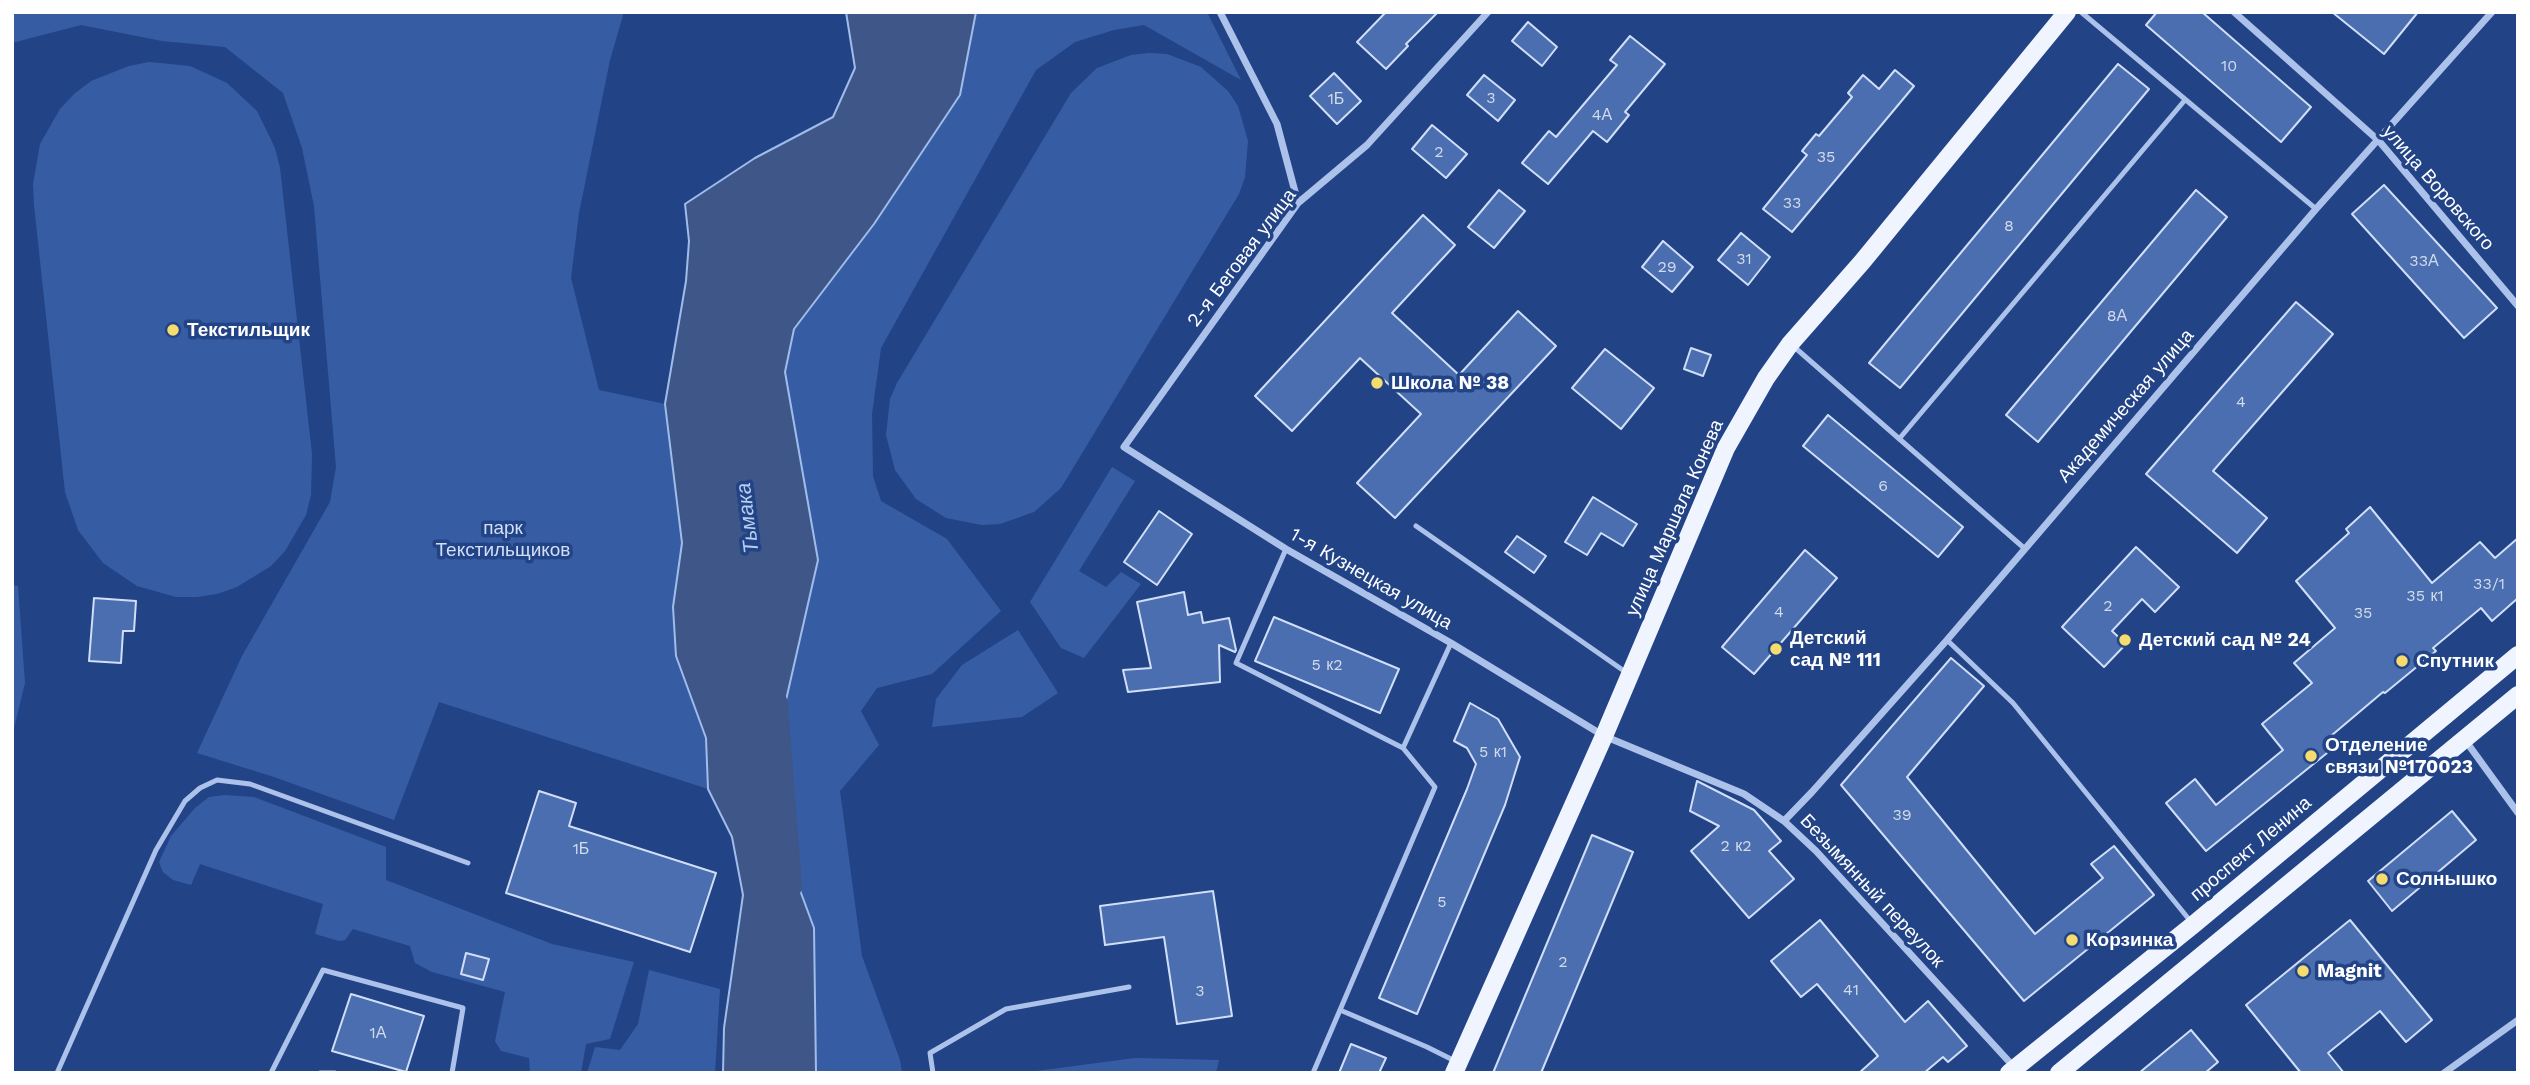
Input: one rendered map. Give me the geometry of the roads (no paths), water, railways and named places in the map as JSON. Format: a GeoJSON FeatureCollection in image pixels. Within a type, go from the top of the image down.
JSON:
{"type":"FeatureCollection","features":[{"type":"Feature","properties":{"kind":"main road","name":"улица Маршала Конева"},"geometry":{"type":"LineString","coordinates":[[1456,1068],[1604,736],[1726,449],[1766,378],[1790,344],[1862,262],[2067,12]]}},
{"type":"Feature","properties":{"kind":"main road","name":"проспект Ленина"},"geometry":{"type":"LineString","coordinates":[[2014,1071],[2518,654]]}},
{"type":"Feature","properties":{"kind":"main road"},"geometry":{"type":"LineString","coordinates":[[2059,1073],[2518,695]]}},
{"type":"Feature","properties":{"kind":"street"},"geometry":{"type":"LineString","coordinates":[[1220,12],[1277,124],[1298,204]]}},
{"type":"Feature","properties":{"kind":"street","name":"2-я Беговая улица"},"geometry":{"type":"LineString","coordinates":[[1124,447],[1298,204],[1367,145],[1488,12]]}},
{"type":"Feature","properties":{"kind":"street","name":"улица Воровского"},"geometry":{"type":"LineString","coordinates":[[2234,12],[2379,141],[2518,306]]}},
{"type":"Feature","properties":{"kind":"street","name":"Академическая улица"},"geometry":{"type":"LineString","coordinates":[[1784,821],[1947,640],[2316,209],[2492,12]]}},
{"type":"Feature","properties":{"kind":"street","name":"1-я Кузнецкая улица"},"geometry":{"type":"LineString","coordinates":[[1124,447],[1286,549],[1451,643],[1604,736]]}},
{"type":"Feature","properties":{"kind":"street","name":"Безымянный переулок"},"geometry":{"type":"LineString","coordinates":[[1604,736],[1744,794],[1784,821],[1816,851],[2014,1071]]}},
{"type":"Feature","properties":{"kind":"street"},"geometry":{"type":"LineString","coordinates":[[2464,739],[2518,813]]}},
{"type":"Feature","properties":{"kind":"street"},"geometry":{"type":"LineString","coordinates":[[2444,1073],[2518,1020]]}},
{"type":"Feature","properties":{"kind":"lane"},"geometry":{"type":"LineString","coordinates":[[2081,12],[2316,209]]}},
{"type":"Feature","properties":{"kind":"lane"},"geometry":{"type":"LineString","coordinates":[[1899,439],[2185,100]]}},
{"type":"Feature","properties":{"kind":"lane"},"geometry":{"type":"LineString","coordinates":[[1790,344],[2024,548]]}},
{"type":"Feature","properties":{"kind":"lane"},"geometry":{"type":"LineString","coordinates":[[1416,526],[1629,674]]}},
{"type":"Feature","properties":{"kind":"lane"},"geometry":{"type":"LineString","coordinates":[[1286,549],[1236,663],[1402,748],[1435,787],[1313,1073]]}},
{"type":"Feature","properties":{"kind":"lane"},"geometry":{"type":"LineString","coordinates":[[1947,640],[2013,703],[2193,925]]}},
{"type":"Feature","properties":{"kind":"lane"},"geometry":{"type":"LineString","coordinates":[[1402,748],[1451,643]]}},
{"type":"Feature","properties":{"kind":"lane"},"geometry":{"type":"LineString","coordinates":[[57,1073],[156,850],[185,801],[200,788],[218,780],[250,784],[468,863]]}},
{"type":"Feature","properties":{"kind":"lane"},"geometry":{"type":"LineString","coordinates":[[271,1073],[323,971],[463,1008],[452,1073]]}},
{"type":"Feature","properties":{"kind":"lane"},"geometry":{"type":"LineString","coordinates":[[933,1073],[930,1054],[1006,1009],[1129,986]]}},
{"type":"Feature","properties":{"kind":"lane"},"geometry":{"type":"LineString","coordinates":[[1340,1010],[1427,1047],[1456,1068]]}},
{"type":"Feature","properties":{"kind":"lane"},"geometry":{"type":"LineString","coordinates":[[320,1073],[335,1073]]}},
{"type":"Feature","properties":{"kind":"water"},"geometry":{"type":"Polygon","coordinates":[[[846,12],[976,12],[960,95],[874,224],[794,329],[785,372],[818,560],[773,757],[778,831],[814,928],[816,1073],[723,1073],[724,1028],[743,895],[732,837],[708,789],[706,738],[676,656],[673,607],[682,543],[665,404],[686,281],[689,241],[685,204],[755,158],[833,117],[855,68],[846,12]]]}},
{"type":"Feature","properties":{"kind":"waterway","name":"Тьмака"},"geometry":{"type":"LineString","coordinates":[[769,705],[783,885]]}},
{"type":"Feature","properties":{"kind":"place","name":"Текстильщик"},"geometry":{"type":"Point","coordinates":[173,330]}},
{"type":"Feature","properties":{"kind":"place","name":"Школа № 38"},"geometry":{"type":"Point","coordinates":[1377,383]}},
{"type":"Feature","properties":{"kind":"place","name":"Детский сад № 24"},"geometry":{"type":"Point","coordinates":[2125,640]}},
{"type":"Feature","properties":{"kind":"place","name":"Детский сад № 111"},"geometry":{"type":"Point","coordinates":[1776,649]}},
{"type":"Feature","properties":{"kind":"place","name":"Спутник"},"geometry":{"type":"Point","coordinates":[2402,661]}},
{"type":"Feature","properties":{"kind":"place","name":"Отделение связи №170023"},"geometry":{"type":"Point","coordinates":[2311,756]}},
{"type":"Feature","properties":{"kind":"place","name":"Солнышко"},"geometry":{"type":"Point","coordinates":[2382,879]}},
{"type":"Feature","properties":{"kind":"place","name":"Корзинка"},"geometry":{"type":"Point","coordinates":[2072,940]}},
{"type":"Feature","properties":{"kind":"place","name":"Magnit"},"geometry":{"type":"Point","coordinates":[2303,971]}},
{"type":"Feature","properties":{"kind":"park label","name":"парк Текстильщиков"},"geometry":{"type":"Point","coordinates":[503,539]}}]}
